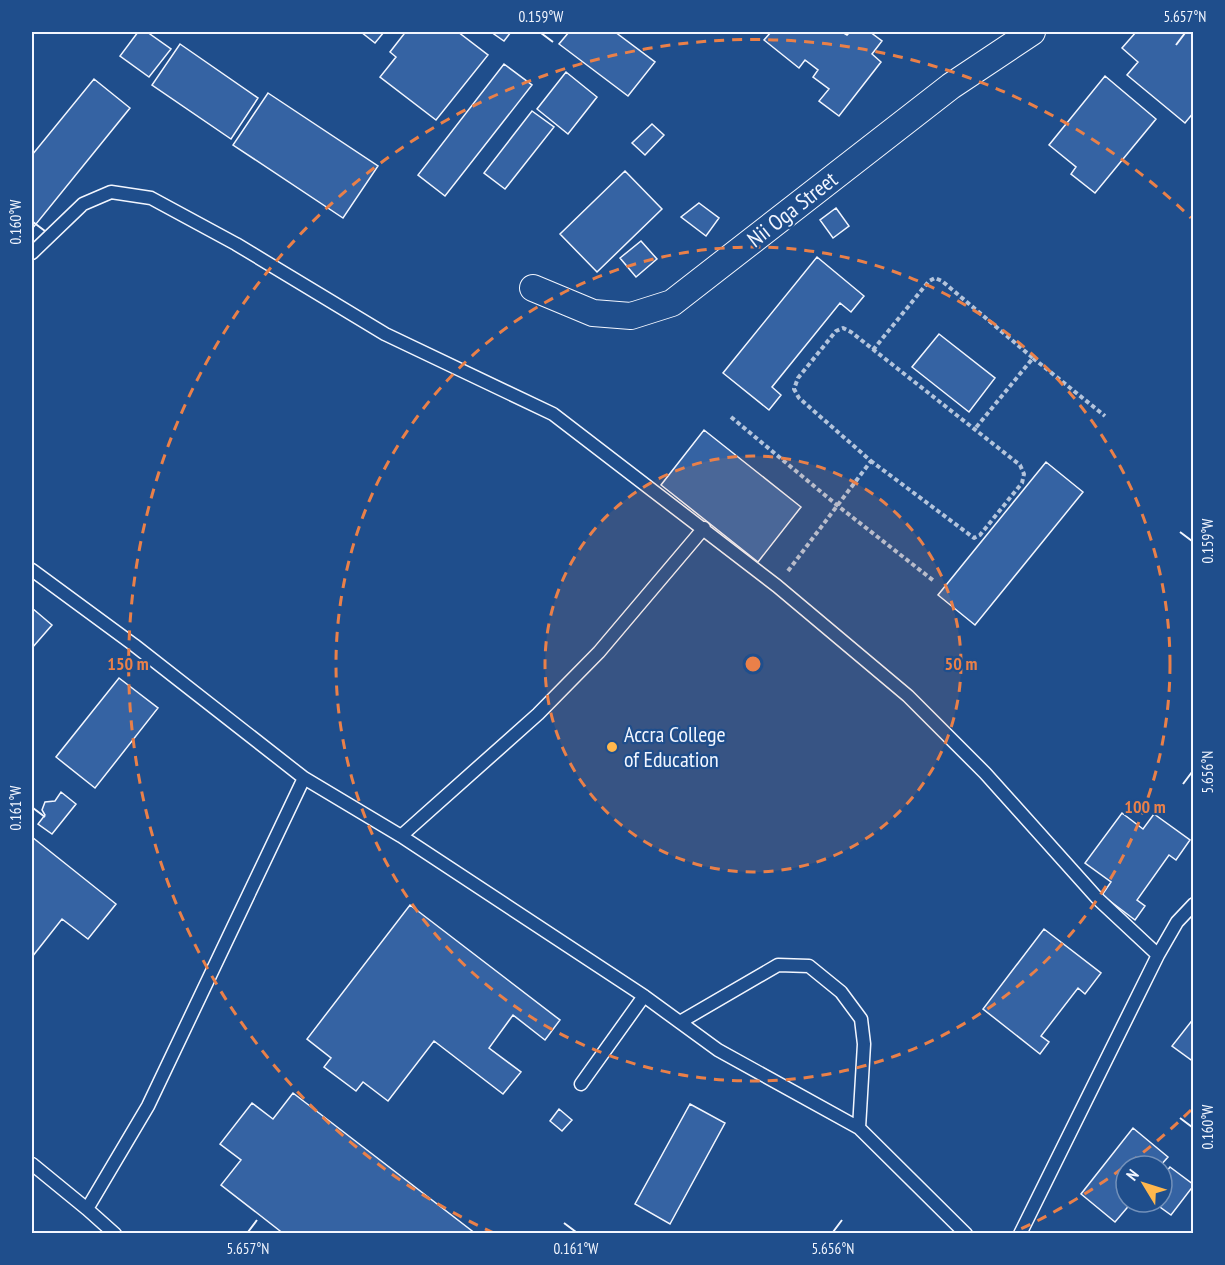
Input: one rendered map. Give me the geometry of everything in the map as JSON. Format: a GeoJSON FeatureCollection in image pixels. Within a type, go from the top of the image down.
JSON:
{"type":"FeatureCollection","features":[{"type":"Feature","properties":{"kind":"street","name":"Nii Oga Street"},"geometry":{"type":"LineString","coordinates":[[533,288],[593,313],[631,316],[672,303],[951,86],[1032,32]]}},
{"type":"Feature","properties":{"kind":"lane"},"geometry":{"type":"LineString","coordinates":[[32,253],[83,204],[111,192],[151,198],[236,244],[384,334],[553,414],[704,528],[908,696],[985,773],[1098,899],[1158,955]]}},
{"type":"Feature","properties":{"kind":"lane"},"geometry":{"type":"LineString","coordinates":[[401,836],[538,714],[599,652],[704,528]]}},
{"type":"Feature","properties":{"kind":"lane"},"geometry":{"type":"LineString","coordinates":[[32,570],[134,645],[304,778],[401,836],[644,996],[718,1050],[859,1128],[966,1233]]}},
{"type":"Feature","properties":{"kind":"lane"},"geometry":{"type":"LineString","coordinates":[[87,1209],[148,1106],[304,778]]}},
{"type":"Feature","properties":{"kind":"lane"},"geometry":{"type":"LineString","coordinates":[[1020,1233],[1158,955],[1177,922],[1194,904]]}},
{"type":"Feature","properties":{"kind":"lane"},"geometry":{"type":"LineString","coordinates":[[680,1022],[778,966],[809,966],[841,992],[861,1019],[864,1044],[859,1128]]}},
{"type":"Feature","properties":{"kind":"lane"},"geometry":{"type":"LineString","coordinates":[[581,1084],[644,996]]}},
{"type":"Feature","properties":{"kind":"lane"},"geometry":{"type":"LineString","coordinates":[[32,1164],[115,1233]]}},
{"type":"Feature","properties":{"kind":"path"},"geometry":{"type":"LineString","coordinates":[[873,350],[929,281],[935,278],[1105,416]]}},
{"type":"Feature","properties":{"kind":"path"},"geometry":{"type":"LineString","coordinates":[[843,328],[851,332],[873,350],[1020,465],[1024,474],[1022,483],[980,535],[974,538],[871,461],[799,398],[794,389],[798,378],[836,331],[843,328]]}},
{"type":"Feature","properties":{"kind":"path"},"geometry":{"type":"LineString","coordinates":[[974,430],[1034,358]]}},
{"type":"Feature","properties":{"kind":"path"},"geometry":{"type":"LineString","coordinates":[[731,417],[838,506],[934,581]]}},
{"type":"Feature","properties":{"kind":"path"},"geometry":{"type":"LineString","coordinates":[[777,586],[871,461]]}},
{"type":"Feature","properties":{"kind":"building"},"geometry":{"type":"Polygon","coordinates":[[[138,32],[147,32],[171,49],[149,77],[120,56],[138,32]]]}},
{"type":"Feature","properties":{"kind":"building"},"geometry":{"type":"Polygon","coordinates":[[[361,32],[384,32],[375,43],[361,32]]]}},
{"type":"Feature","properties":{"kind":"building"},"geometry":{"type":"Polygon","coordinates":[[[401,32],[458,32],[488,55],[436,120],[380,77],[396,57],[390,52],[404,34],[401,32]]]}},
{"type":"Feature","properties":{"kind":"building"},"geometry":{"type":"Polygon","coordinates":[[[491,32],[511,32],[504,41],[491,32]]]}},
{"type":"Feature","properties":{"kind":"building"},"geometry":{"type":"Polygon","coordinates":[[[569,32],[615,32],[655,62],[628,96],[559,44],[569,32]]]}},
{"type":"Feature","properties":{"kind":"building"},"geometry":{"type":"Polygon","coordinates":[[[771,32],[842,32],[847,35],[850,32],[870,32],[882,41],[872,54],[881,62],[839,116],[819,101],[829,89],[813,77],[818,70],[805,60],[799,68],[764,40],[771,32]]]}},
{"type":"Feature","properties":{"kind":"building"},"geometry":{"type":"Polygon","coordinates":[[[1136,32],[1194,32],[1194,112],[1185,123],[1127,75],[1138,62],[1122,48],[1136,32]]]}},
{"type":"Feature","properties":{"kind":"building"},"geometry":{"type":"Polygon","coordinates":[[[180,44],[258,98],[231,139],[152,85],[180,44]]]}},
{"type":"Feature","properties":{"kind":"building"},"geometry":{"type":"Polygon","coordinates":[[[504,64],[532,85],[445,196],[418,175],[504,64]]]}},
{"type":"Feature","properties":{"kind":"building"},"geometry":{"type":"Polygon","coordinates":[[[566,72],[597,97],[568,134],[537,109],[566,72]]]}},
{"type":"Feature","properties":{"kind":"building"},"geometry":{"type":"Polygon","coordinates":[[[1105,76],[1156,119],[1095,193],[1071,174],[1076,167],[1049,145],[1105,76]]]}},
{"type":"Feature","properties":{"kind":"building"},"geometry":{"type":"Polygon","coordinates":[[[94,79],[130,108],[32,229],[32,155],[94,79]]]}},
{"type":"Feature","properties":{"kind":"building"},"geometry":{"type":"Polygon","coordinates":[[[268,93],[378,166],[343,218],[233,145],[268,93]]]}},
{"type":"Feature","properties":{"kind":"building"},"geometry":{"type":"Polygon","coordinates":[[[532,111],[554,127],[505,189],[484,173],[532,111]]]}},
{"type":"Feature","properties":{"kind":"building"},"geometry":{"type":"Polygon","coordinates":[[[652,124],[664,135],[645,155],[632,143],[652,124]]]}},
{"type":"Feature","properties":{"kind":"building"},"geometry":{"type":"Polygon","coordinates":[[[625,171],[662,209],[597,272],[560,234],[625,171]]]}},
{"type":"Feature","properties":{"kind":"building"},"geometry":{"type":"Polygon","coordinates":[[[699,203],[719,218],[706,236],[681,217],[699,203]]]}},
{"type":"Feature","properties":{"kind":"building"},"geometry":{"type":"Polygon","coordinates":[[[836,208],[849,226],[833,238],[820,220],[836,208]]]}},
{"type":"Feature","properties":{"kind":"building"},"geometry":{"type":"Polygon","coordinates":[[[641,241],[657,259],[636,277],[620,258],[641,241]]]}},
{"type":"Feature","properties":{"kind":"building"},"geometry":{"type":"Polygon","coordinates":[[[817,257],[864,296],[851,312],[840,303],[772,387],[781,395],[769,410],[723,373],[817,257]]]}},
{"type":"Feature","properties":{"kind":"building"},"geometry":{"type":"Polygon","coordinates":[[[939,334],[995,378],[969,412],[912,367],[939,334]]]}},
{"type":"Feature","properties":{"kind":"building"},"geometry":{"type":"Polygon","coordinates":[[[704,430],[801,507],[758,562],[661,485],[704,430]]]}},
{"type":"Feature","properties":{"kind":"building"},"geometry":{"type":"Polygon","coordinates":[[[1046,462],[1083,492],[975,625],[938,595],[1046,462]]]}},
{"type":"Feature","properties":{"kind":"building"},"geometry":{"type":"Polygon","coordinates":[[[32,608],[52,625],[32,648],[32,608]]]}},
{"type":"Feature","properties":{"kind":"building"},"geometry":{"type":"Polygon","coordinates":[[[119,678],[158,708],[95,788],[56,757],[119,678]]]}},
{"type":"Feature","properties":{"kind":"building"},"geometry":{"type":"Polygon","coordinates":[[[61,792],[76,804],[52,834],[38,824],[45,815],[42,810],[45,802],[55,801],[61,792]]]}},
{"type":"Feature","properties":{"kind":"building"},"geometry":{"type":"Polygon","coordinates":[[[1122,813],[1143,829],[1154,814],[1190,840],[1176,860],[1169,855],[1137,900],[1145,906],[1135,920],[1102,895],[1111,882],[1085,863],[1122,813]]]}},
{"type":"Feature","properties":{"kind":"building"},"geometry":{"type":"Polygon","coordinates":[[[32,837],[116,904],[88,939],[62,919],[32,957],[32,837]]]}},
{"type":"Feature","properties":{"kind":"building"},"geometry":{"type":"Polygon","coordinates":[[[410,905],[560,1020],[545,1040],[513,1015],[489,1048],[521,1072],[503,1094],[434,1041],[388,1101],[363,1082],[356,1091],[324,1067],[331,1058],[307,1039],[410,905]]]}},
{"type":"Feature","properties":{"kind":"building"},"geometry":{"type":"Polygon","coordinates":[[[1044,929],[1101,973],[1085,994],[1078,988],[1041,1036],[1049,1042],[1040,1054],[983,1009],[1044,929]]]}},
{"type":"Feature","properties":{"kind":"building"},"geometry":{"type":"Polygon","coordinates":[[[1194,1018],[1194,1062],[1172,1046],[1194,1018]]]}},
{"type":"Feature","properties":{"kind":"building"},"geometry":{"type":"Polygon","coordinates":[[[293,1093],[476,1234],[284,1234],[221,1185],[241,1160],[220,1144],[252,1103],[273,1119],[293,1093]]]}},
{"type":"Feature","properties":{"kind":"building"},"geometry":{"type":"Polygon","coordinates":[[[690,1104],[725,1123],[670,1224],[635,1204],[690,1104]]]}},
{"type":"Feature","properties":{"kind":"building"},"geometry":{"type":"Polygon","coordinates":[[[559,1109],[572,1120],[562,1131],[550,1121],[559,1109]]]}},
{"type":"Feature","properties":{"kind":"building"},"geometry":{"type":"Polygon","coordinates":[[[1133,1128],[1164,1154],[1114,1154],[1114,1214],[1122,1214],[1115,1222],[1081,1194],[1133,1128]]]}},
{"type":"Feature","properties":{"kind":"building"},"geometry":{"type":"Polygon","coordinates":[[[1174,1170],[1194,1185],[1174,1211],[1174,1170]]]}},
{"type":"Feature","properties":{"kind":"place","name":"Accra College of Education"},"geometry":{"type":"Point","coordinates":[612,747]}}]}
